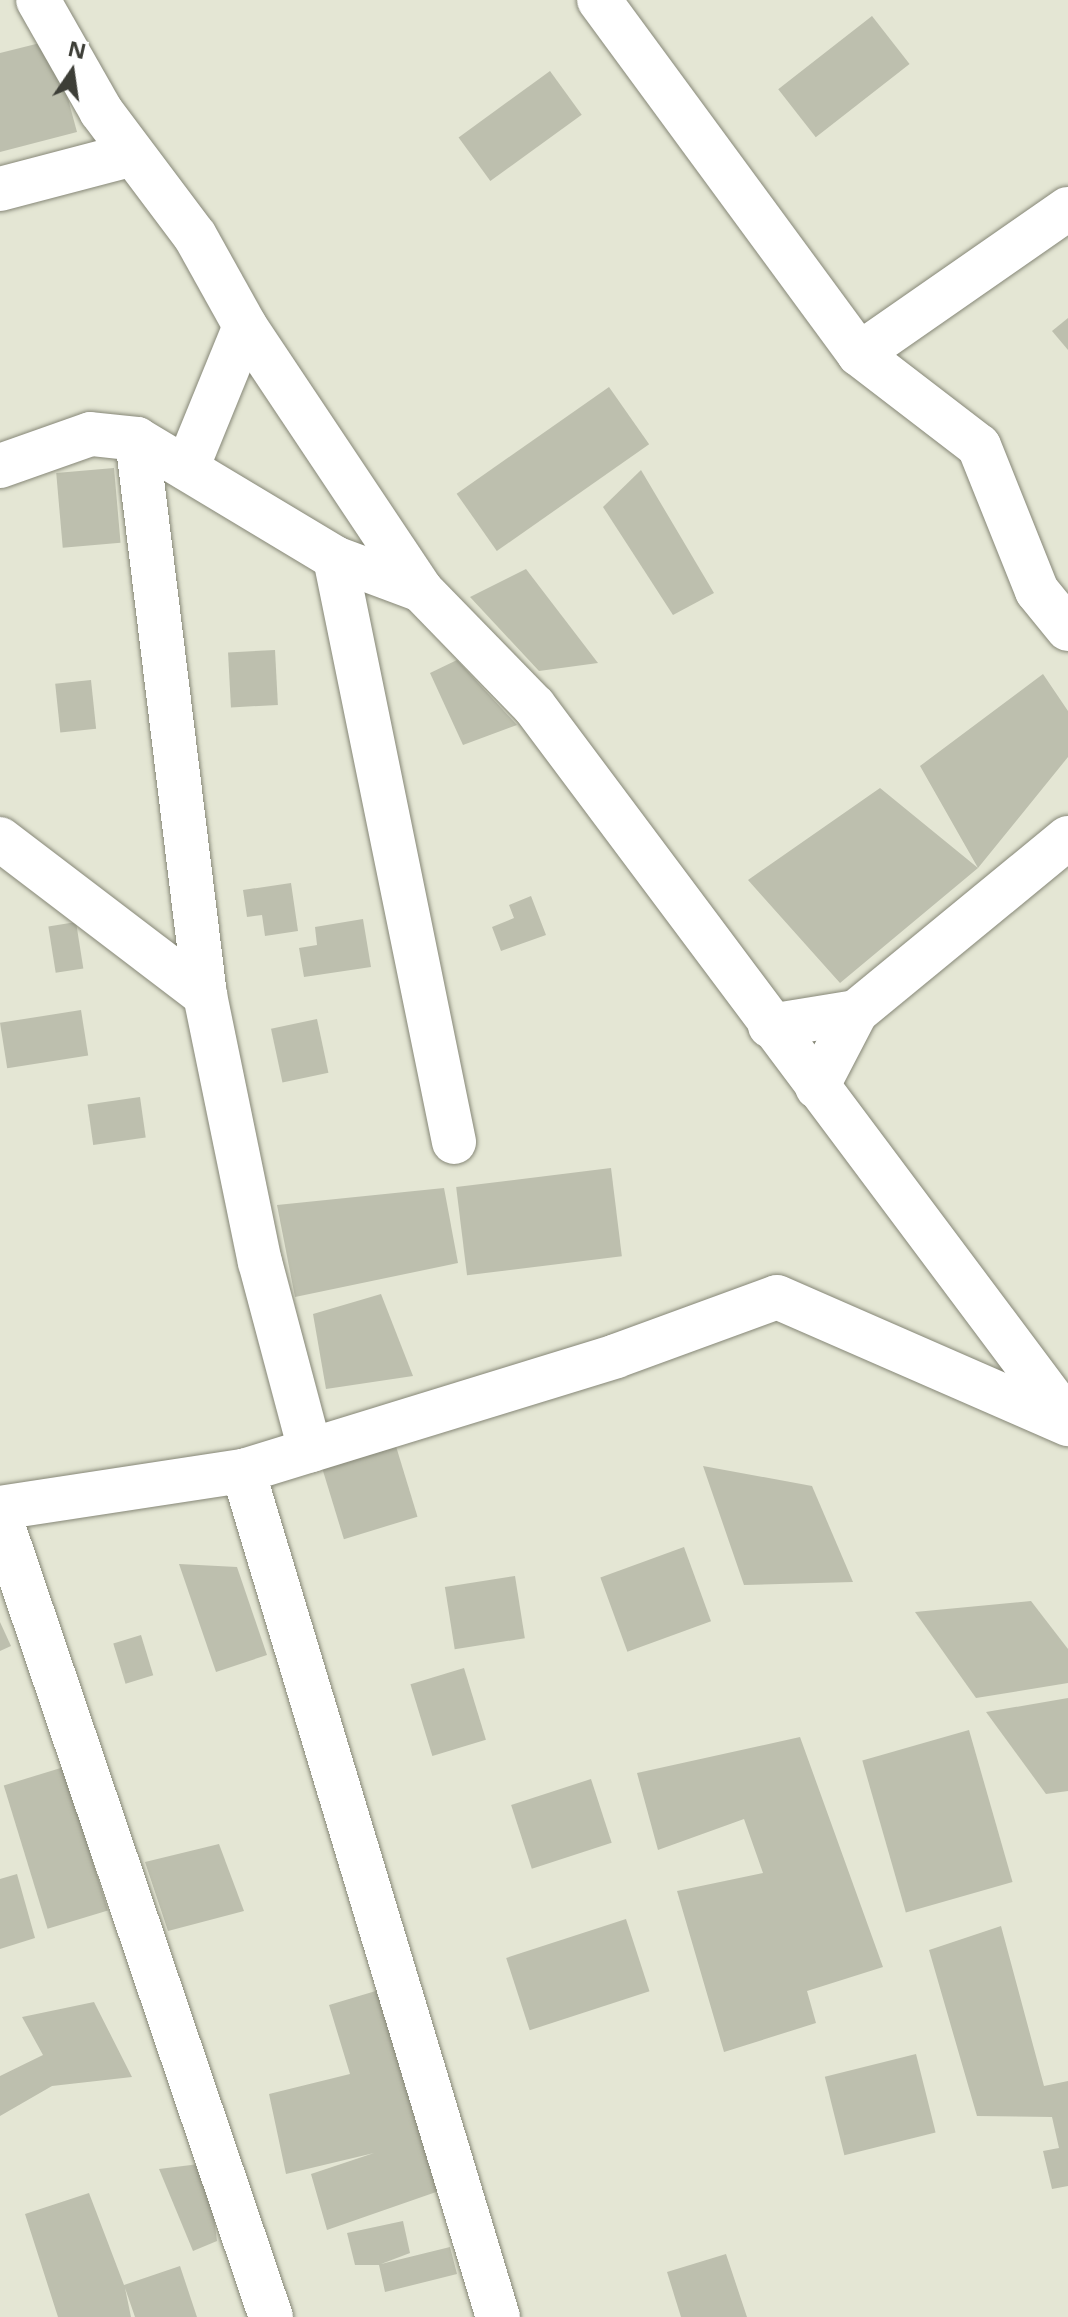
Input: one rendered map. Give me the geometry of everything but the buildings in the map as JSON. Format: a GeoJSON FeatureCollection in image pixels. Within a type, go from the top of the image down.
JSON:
{"type":"FeatureCollection","features":[{"type":"Feature","properties":{"kind":"street"},"geometry":{"type":"LineString","coordinates":[[38,0],[130,155],[195,236],[245,326],[421,590],[534,706],[1068,1422]]}},
{"type":"Feature","properties":{"kind":"street"},"geometry":{"type":"LineString","coordinates":[[599,0],[859,354],[979,446],[1037,591],[1068,629]]}},
{"type":"Feature","properties":{"kind":"street"},"geometry":{"type":"LineString","coordinates":[[0,189],[130,155]]}},
{"type":"Feature","properties":{"kind":"street"},"geometry":{"type":"LineString","coordinates":[[859,354],[1068,209]]}},
{"type":"Feature","properties":{"kind":"street"},"geometry":{"type":"LineString","coordinates":[[187,468],[245,326]]}},
{"type":"Feature","properties":{"kind":"street"},"geometry":{"type":"LineString","coordinates":[[0,466],[91,434],[137,439],[335,558],[421,590]]}},
{"type":"Feature","properties":{"kind":"street"},"geometry":{"type":"LineString","coordinates":[[137,439],[205,995],[260,1262],[310,1450]]}},
{"type":"Feature","properties":{"kind":"street"},"geometry":{"type":"LineString","coordinates":[[335,558],[454,1142]]}},
{"type":"Feature","properties":{"kind":"street"},"geometry":{"type":"LineString","coordinates":[[817,1087],[856,1012],[1068,838]]}},
{"type":"Feature","properties":{"kind":"street"},"geometry":{"type":"LineString","coordinates":[[0,839],[205,995]]}},
{"type":"Feature","properties":{"kind":"street"},"geometry":{"type":"LineString","coordinates":[[770,1026],[856,1012]]}},
{"type":"Feature","properties":{"kind":"street"},"geometry":{"type":"LineString","coordinates":[[0,1508],[243,1471],[616,1356],[777,1297],[1068,1422]]}},
{"type":"Feature","properties":{"kind":"street"},"geometry":{"type":"LineString","coordinates":[[243,1471],[498,2317]]}},
{"type":"Feature","properties":{"kind":"street"},"geometry":{"type":"LineString","coordinates":[[0,1517],[271,2317]]}}]}
